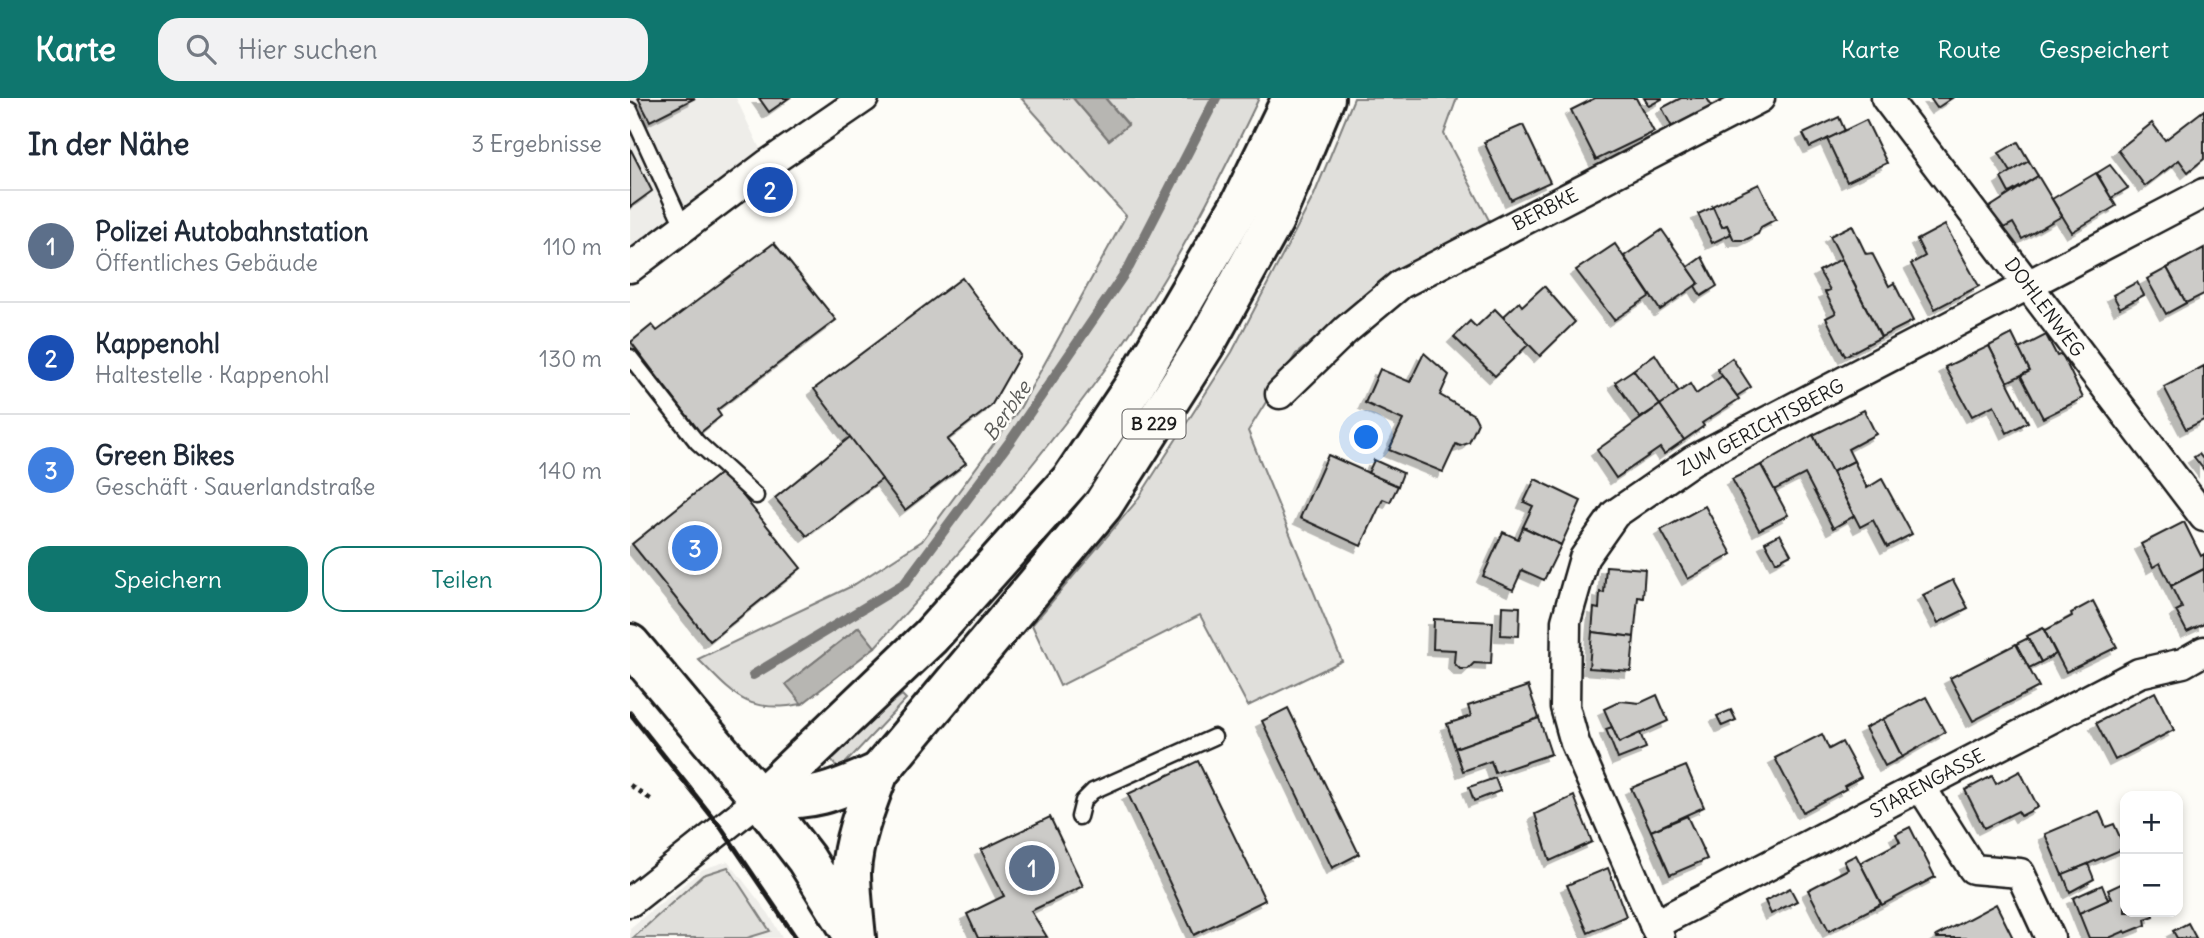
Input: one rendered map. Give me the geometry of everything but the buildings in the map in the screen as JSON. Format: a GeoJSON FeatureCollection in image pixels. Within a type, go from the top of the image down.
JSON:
{"type":"FeatureCollection","features":[{"type":"Feature","properties":{"kind":"main road","name":"B 229"},"geometry":{"type":"LineString","coordinates":[[760,799],[930,637],[1071,480],[1134,386],[1241,203],[1292,98]]}},
{"type":"Feature","properties":{"kind":"main road","name":"B 229"},"geometry":{"type":"LineString","coordinates":[[855,938],[851,873],[854,849],[879,772],[1103,505],[1206,343],[1274,220],[1325,98]]}},
{"type":"Feature","properties":{"kind":"main road"},"geometry":{"type":"LineString","coordinates":[[630,644],[760,799]]}},
{"type":"Feature","properties":{"kind":"main road","name":"B 229"},"geometry":{"type":"LineString","coordinates":[[760,799],[799,800],[820,796],[879,772]]}},
{"type":"Feature","properties":{"kind":"main road","name":"B 229"},"geometry":{"type":"LineString","coordinates":[[760,799],[806,859],[855,938]]}},
{"type":"Feature","properties":{"kind":"street","name":"BERBKE"},"geometry":{"type":"LineString","coordinates":[[1280,394],[1346,330],[1401,284],[1760,98]]}},
{"type":"Feature","properties":{"kind":"street","name":"DOHLENWEG"},"geometry":{"type":"LineString","coordinates":[[1886,98],[2204,517]]}},
{"type":"Feature","properties":{"kind":"street"},"geometry":{"type":"LineString","coordinates":[[630,268],[769,163],[861,99]]}},
{"type":"Feature","properties":{"kind":"street","name":"ZUM GERICHTSBERG"},"geometry":{"type":"LineString","coordinates":[[1657,932],[1575,743],[1565,708],[1566,621],[1584,558],[1615,514],[1693,460],[2204,193]]}},
{"type":"Feature","properties":{"kind":"street","name":"STARENGASSE"},"geometry":{"type":"LineString","coordinates":[[1657,932],[1921,787],[2139,673],[2183,663],[2204,651]]}},
{"type":"Feature","properties":{"kind":"street"},"geometry":{"type":"LineString","coordinates":[[1921,787],[1973,869],[2020,873],[2050,938]]}},
{"type":"Feature","properties":{"kind":"street"},"geometry":{"type":"LineString","coordinates":[[630,902],[760,799]]}},
{"type":"Feature","properties":{"kind":"lane"},"geometry":{"type":"LineString","coordinates":[[630,110],[684,228]]}},
{"type":"Feature","properties":{"kind":"lane"},"geometry":{"type":"LineString","coordinates":[[630,357],[697,442],[756,496]]}},
{"type":"Feature","properties":{"kind":"lane"},"geometry":{"type":"LineString","coordinates":[[1079,817],[1083,801],[1093,791],[1214,737]]}},
{"type":"Feature","properties":{"kind":"path"},"geometry":{"type":"LineString","coordinates":[[630,785],[652,800]]}},
{"type":"Feature","properties":{"kind":"shaded area"},"geometry":{"type":"Polygon","coordinates":[[[630,98],[736,98],[761,151],[630,253],[630,98]]]}},
{"type":"Feature","properties":{"kind":"shaded area"},"geometry":{"type":"Polygon","coordinates":[[[1021,98],[1073,98],[1109,140],[1128,124],[1105,98],[1259,98],[1226,166],[1153,298],[1111,361],[1056,435],[967,543],[875,647],[859,627],[786,684],[802,704],[754,704],[732,692],[698,659],[852,586],[922,541],[1020,408],[1126,216],[1021,98]]]}},
{"type":"Feature","properties":{"kind":"shaded area"},"geometry":{"type":"Polygon","coordinates":[[[1073,98],[1105,98],[1128,125],[1109,140],[1073,98]]]}},
{"type":"Feature","properties":{"kind":"shaded area"},"geometry":{"type":"Polygon","coordinates":[[[1354,98],[1457,98],[1444,134],[1491,224],[1407,267],[1296,354],[1248,431],[1342,661],[1248,706],[1200,615],[1060,686],[1032,625],[1136,502],[1232,352],[1314,195],[1354,98]]]}},
{"type":"Feature","properties":{"kind":"shaded area"},"geometry":{"type":"Polygon","coordinates":[[[859,627],[875,647],[802,704],[786,684],[859,627]]]}},
{"type":"Feature","properties":{"kind":"shaded area"},"geometry":{"type":"Polygon","coordinates":[[[902,695],[906,699],[839,770],[826,754],[902,695]]]}},
{"type":"Feature","properties":{"kind":"shaded area"},"geometry":{"type":"Polygon","coordinates":[[[728,861],[769,914],[782,938],[630,938],[630,928],[703,869],[728,861]]]}},
{"type":"Feature","properties":{"kind":"shaded area"},"geometry":{"type":"Polygon","coordinates":[[[728,867],[770,931],[747,938],[633,938],[703,875],[728,867]]]}},
{"type":"Feature","properties":{"kind":"waterway","name":"Berbke"},"geometry":{"type":"LineString","coordinates":[[753,675],[905,583],[1011,440],[1129,267],[1216,98]]}},
{"type":"Feature","properties":{"kind":"railway"},"geometry":{"type":"LineString","coordinates":[[630,713],[722,829],[796,938]]}},
{"type":"Feature","properties":{"kind":"place","name":"Kappenohl"},"geometry":{"type":"Point","coordinates":[770,190]}},
{"type":"Feature","properties":{"kind":"place","name":"Green Bikes"},"geometry":{"type":"Point","coordinates":[695,548]}},
{"type":"Feature","properties":{"kind":"place","name":"Polizei Autobahnstation"},"geometry":{"type":"Point","coordinates":[1032,868]}}]}
